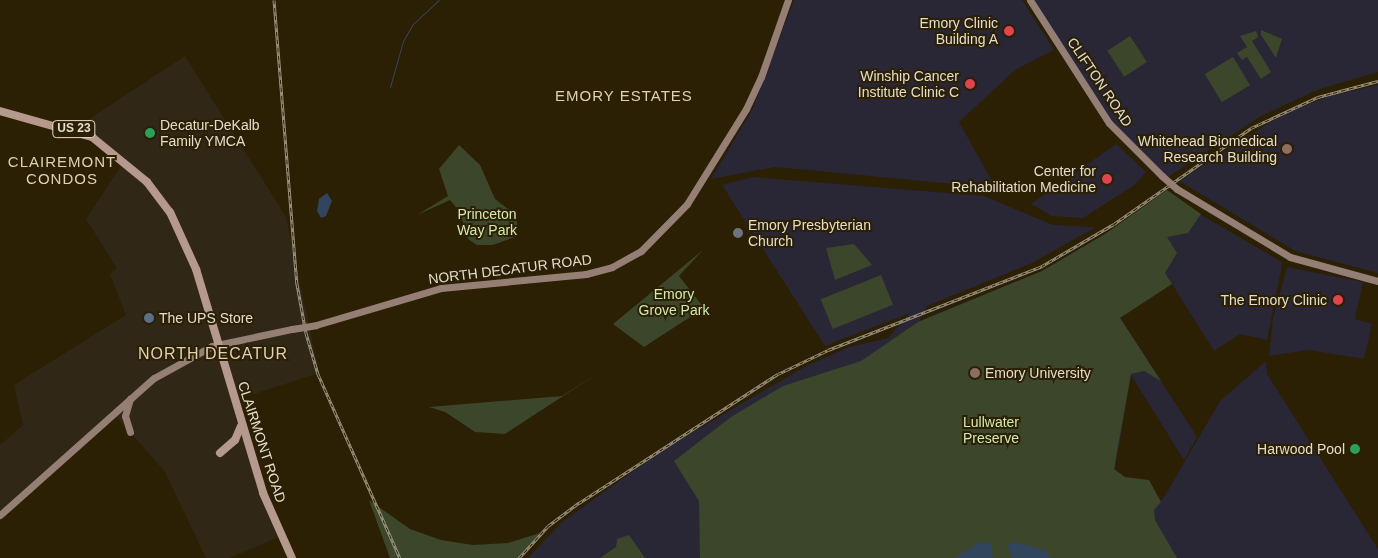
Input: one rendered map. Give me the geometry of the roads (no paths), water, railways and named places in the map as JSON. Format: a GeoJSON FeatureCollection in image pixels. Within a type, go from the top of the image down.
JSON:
{"type":"FeatureCollection","features":[{"type":"Feature","properties":{"kind":"main road","name":"NORTH DECATUR ROAD"},"geometry":{"type":"LineString","coordinates":[[0,515],[131,396],[161,374],[219,344],[316,325],[434,289],[586,274],[612,267],[641,251],[686,204],[741,118],[761,77],[788,0]]}},
{"type":"Feature","properties":{"kind":"main road","name":"CLIFTON ROAD"},"geometry":{"type":"LineString","coordinates":[[1030,0],[1109,123],[1177,189],[1290,256],[1378,281]]}},
{"type":"Feature","properties":{"kind":"main road","name":"CLAIRMONT ROAD"},"geometry":{"type":"LineString","coordinates":[[0,111],[84,133],[136,172],[161,199],[180,230],[219,344],[241,424],[263,493],[292,558]]}},
{"type":"Feature","properties":{"kind":"main road"},"geometry":{"type":"LineString","coordinates":[[130,432],[126,416],[131,396]]}},
{"type":"Feature","properties":{"kind":"main road"},"geometry":{"type":"LineString","coordinates":[[220,453],[235,440],[241,424]]}},
{"type":"Feature","properties":{"kind":"water"},"geometry":{"type":"Polygon","coordinates":[[[327,193],[332,201],[326,216],[321,218],[317,211],[319,199],[327,193]]]}},
{"type":"Feature","properties":{"kind":"water"},"geometry":{"type":"Polygon","coordinates":[[[980,542],[991,543],[993,558],[955,558],[980,542]]]}},
{"type":"Feature","properties":{"kind":"water"},"geometry":{"type":"Polygon","coordinates":[[[1014,542],[1044,550],[1051,558],[1013,558],[1007,546],[1014,542]]]}},
{"type":"Feature","properties":{"kind":"waterway"},"geometry":{"type":"LineString","coordinates":[[390,87],[403,41],[413,24],[439,0]]}},
{"type":"Feature","properties":{"kind":"railway"},"geometry":{"type":"LineString","coordinates":[[274,0],[297,284],[306,333],[318,374],[400,558]]}},
{"type":"Feature","properties":{"kind":"railway"},"geometry":{"type":"LineString","coordinates":[[519,558],[548,526],[579,503],[778,374],[828,350],[1042,266],[1114,224],[1251,128],[1318,97],[1378,81]]}},
{"type":"Feature","properties":{"kind":"place","name":"Emory Clinic Building A"},"geometry":{"type":"Point","coordinates":[1009,31]}},
{"type":"Feature","properties":{"kind":"place","name":"Winship Cancer Institute Clinic C"},"geometry":{"type":"Point","coordinates":[970,84]}},
{"type":"Feature","properties":{"kind":"place","name":"Decatur-DeKalb Family YMCA"},"geometry":{"type":"Point","coordinates":[150,133]}},
{"type":"Feature","properties":{"kind":"place","name":"Whitehead Biomedical Research Building"},"geometry":{"type":"Point","coordinates":[1287,149]}},
{"type":"Feature","properties":{"kind":"place","name":"Center for Rehabilitation Medicine"},"geometry":{"type":"Point","coordinates":[1107,179]}},
{"type":"Feature","properties":{"kind":"place","name":"Emory Presbyterian Church"},"geometry":{"type":"Point","coordinates":[738,233]}},
{"type":"Feature","properties":{"kind":"place","name":"The Emory Clinic"},"geometry":{"type":"Point","coordinates":[1338,300]}},
{"type":"Feature","properties":{"kind":"place","name":"The UPS Store"},"geometry":{"type":"Point","coordinates":[149,318]}},
{"type":"Feature","properties":{"kind":"place","name":"Emory University"},"geometry":{"type":"Point","coordinates":[975,373]}},
{"type":"Feature","properties":{"kind":"place","name":"Harwood Pool"},"geometry":{"type":"Point","coordinates":[1355,449]}},
{"type":"Feature","properties":{"kind":"district","name":"EMORY ESTATES"},"geometry":{"type":"Point","coordinates":[624,96]}},
{"type":"Feature","properties":{"kind":"district","name":"CLAIREMONT CONDOS"},"geometry":{"type":"Point","coordinates":[62,170]}},
{"type":"Feature","properties":{"kind":"district","name":"NORTH DECATUR"},"geometry":{"type":"Point","coordinates":[213,354]}},
{"type":"Feature","properties":{"kind":"park label","name":"Princeton Way Park"},"geometry":{"type":"Point","coordinates":[487,222]}},
{"type":"Feature","properties":{"kind":"park label","name":"Emory Grove Park"},"geometry":{"type":"Point","coordinates":[674,302]}},
{"type":"Feature","properties":{"kind":"park label","name":"Lullwater Preserve"},"geometry":{"type":"Point","coordinates":[991,430]}}]}
